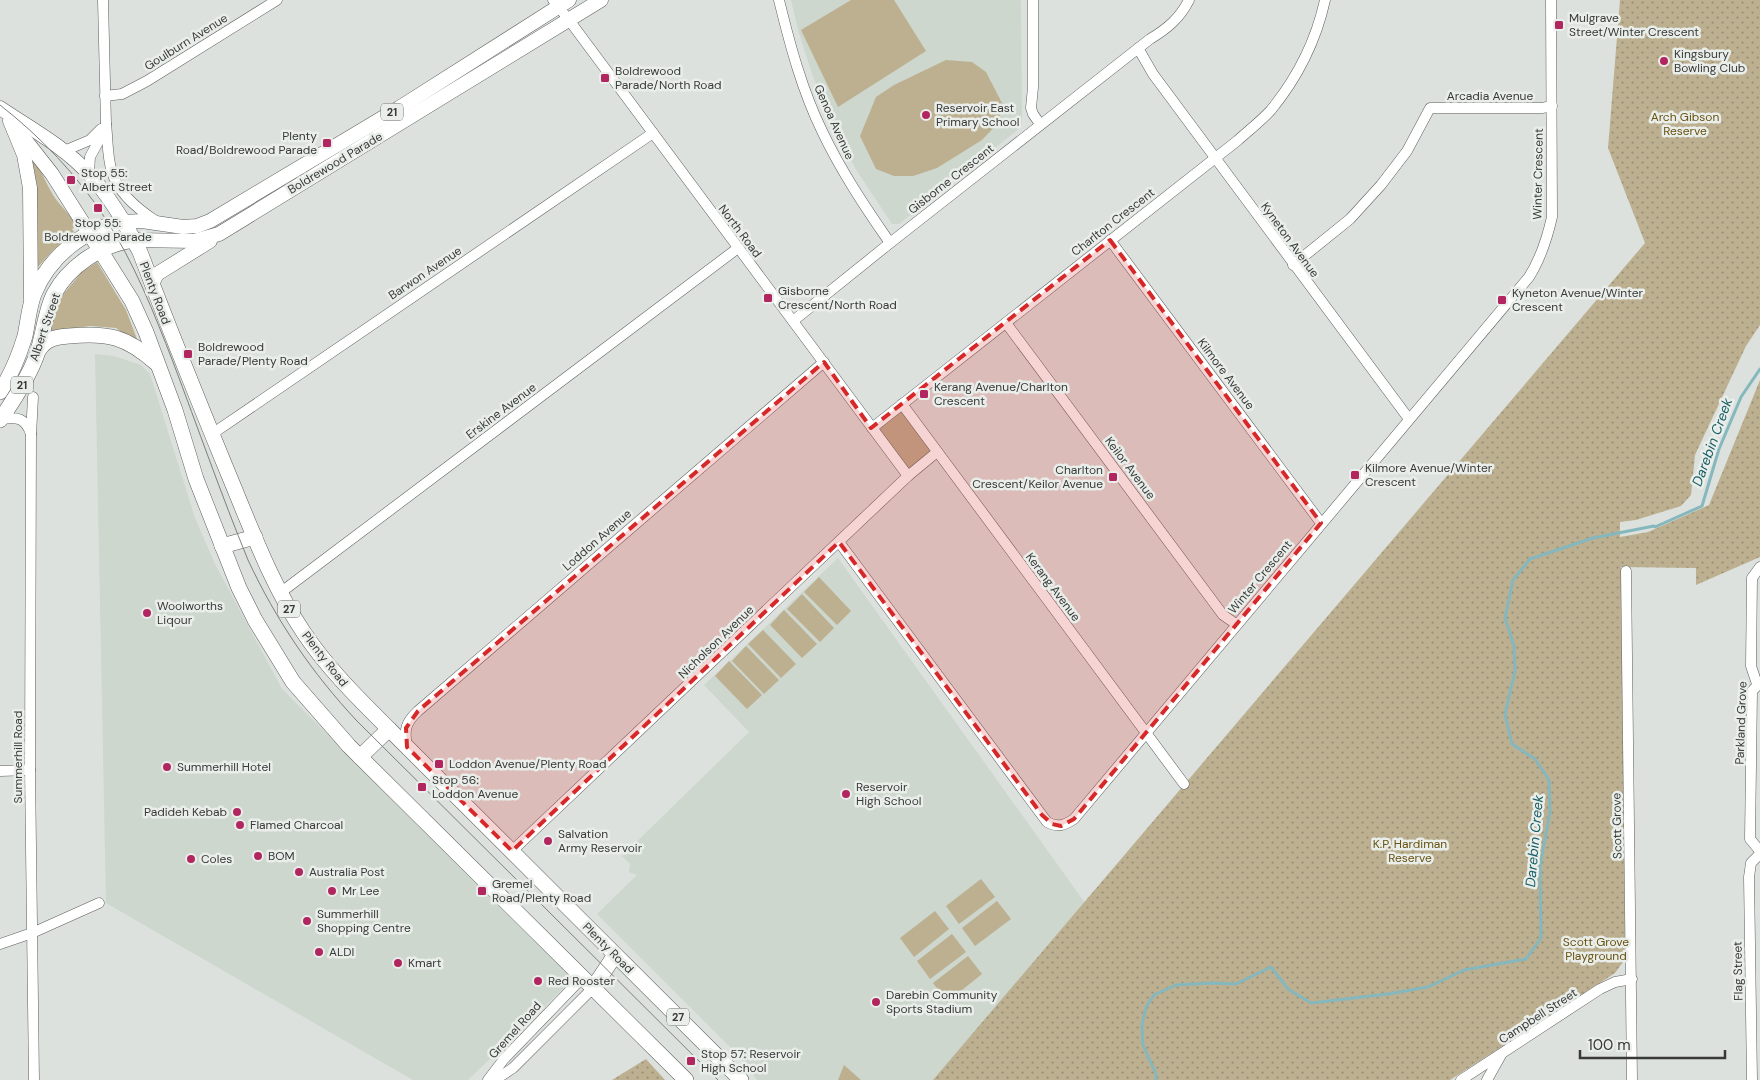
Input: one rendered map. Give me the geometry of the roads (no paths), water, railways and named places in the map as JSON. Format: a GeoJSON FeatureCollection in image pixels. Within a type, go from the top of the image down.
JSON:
{"type":"FeatureCollection","features":[{"type":"Feature","properties":{"kind":"highway","name":"Albert Street"},"geometry":{"type":"LineString","coordinates":[[0,392],[10,375],[21,348],[37,287],[52,263],[67,249],[90,234],[107,226],[124,222]]}},
{"type":"Feature","properties":{"kind":"highway","name":"Plenty Road"},"geometry":{"type":"LineString","coordinates":[[124,222],[134,240],[212,434],[280,594],[322,659],[389,730],[741,1080]]}},
{"type":"Feature","properties":{"kind":"highway","name":"Plenty Road"},"geometry":{"type":"LineString","coordinates":[[90,234],[132,301],[159,366],[196,479],[239,588],[255,620],[293,682],[334,731],[686,1080]]}},
{"type":"Feature","properties":{"kind":"highway","name":"Albert Street"},"geometry":{"type":"LineString","coordinates":[[0,419],[19,392],[39,350],[54,295],[73,271],[100,250],[115,244],[134,240]]}},
{"type":"Feature","properties":{"kind":"highway"},"geometry":{"type":"LineString","coordinates":[[39,350],[44,342],[55,338],[85,334],[108,335],[134,346],[159,366]]}},
{"type":"Feature","properties":{"kind":"highway"},"geometry":{"type":"LineString","coordinates":[[222,546],[255,537]]}},
{"type":"Feature","properties":{"kind":"highway"},"geometry":{"type":"LineString","coordinates":[[360,757],[389,730]]}},
{"type":"Feature","properties":{"kind":"highway"},"geometry":{"type":"LineString","coordinates":[[583,977],[615,955]]}},
{"type":"Feature","properties":{"kind":"highway"},"geometry":{"type":"LineString","coordinates":[[593,988],[615,955]]}},
{"type":"Feature","properties":{"kind":"main road","name":"Boldrewood Parade"},"geometry":{"type":"LineString","coordinates":[[124,222],[142,221],[183,227],[210,222],[569,20],[601,0]]}},
{"type":"Feature","properties":{"kind":"main road","name":"Boldrewood Parade"},"geometry":{"type":"LineString","coordinates":[[134,240],[189,241],[204,239],[218,234],[402,114],[560,2]]}},
{"type":"Feature","properties":{"kind":"main road","name":"Plenty Road"},"geometry":{"type":"LineString","coordinates":[[0,108],[52,174],[90,234]]}},
{"type":"Feature","properties":{"kind":"main road","name":"Plenty Road"},"geometry":{"type":"LineString","coordinates":[[0,108],[64,151],[89,173],[124,222]]}},
{"type":"Feature","properties":{"kind":"main road"},"geometry":{"type":"LineString","coordinates":[[10,121],[24,155],[30,188],[30,308]]}},
{"type":"Feature","properties":{"kind":"main road"},"geometry":{"type":"LineString","coordinates":[[152,284],[157,274],[218,234]]}},
{"type":"Feature","properties":{"kind":"street"},"geometry":{"type":"LineString","coordinates":[[103,0],[106,117],[112,172],[119,187],[133,203],[160,224]]}},
{"type":"Feature","properties":{"kind":"street","name":"Goulburn Avenue"},"geometry":{"type":"LineString","coordinates":[[105,96],[122,94],[147,81],[278,0]]}},
{"type":"Feature","properties":{"kind":"street","name":"Genoa Avenue"},"geometry":{"type":"LineString","coordinates":[[779,0],[797,67],[822,130],[841,168],[864,206],[890,242]]}},
{"type":"Feature","properties":{"kind":"street"},"geometry":{"type":"LineString","coordinates":[[1033,0],[1033,98],[1031,108],[1033,114],[1044,121]]}},
{"type":"Feature","properties":{"kind":"street","name":"Gisborne Crescent"},"geometry":{"type":"LineString","coordinates":[[1150,39],[1170,18],[1182,0]]}},
{"type":"Feature","properties":{"kind":"street","name":"Gisborne Crescent"},"geometry":{"type":"LineString","coordinates":[[793,321],[1044,121],[1135,50],[1164,31],[1176,20],[1189,0]]}},
{"type":"Feature","properties":{"kind":"street","name":"Charlton Crescent"},"geometry":{"type":"LineString","coordinates":[[872,428],[1215,158],[1270,111],[1298,71],[1310,49],[1325,0]]}},
{"type":"Feature","properties":{"kind":"street","name":"Winter Crescent"},"geometry":{"type":"LineString","coordinates":[[839,542],[1042,815],[1052,824],[1061,826],[1074,819],[1529,277],[1547,239],[1552,217],[1551,0]]}},
{"type":"Feature","properties":{"kind":"street","name":"North Road"},"geometry":{"type":"LineString","coordinates":[[560,2],[569,20],[908,476]]}},
{"type":"Feature","properties":{"kind":"street","name":"Kyneton Avenue"},"geometry":{"type":"LineString","coordinates":[[1135,50],[1409,419]]}},
{"type":"Feature","properties":{"kind":"street","name":"Arcadia Avenue"},"geometry":{"type":"LineString","coordinates":[[1293,265],[1350,219],[1381,185],[1407,151],[1430,108],[1542,108],[1552,106]]}},
{"type":"Feature","properties":{"kind":"street"},"geometry":{"type":"LineString","coordinates":[[64,151],[96,136],[103,126],[106,117]]}},
{"type":"Feature","properties":{"kind":"street"},"geometry":{"type":"LineString","coordinates":[[89,173],[90,157],[103,134],[106,117]]}},
{"type":"Feature","properties":{"kind":"street","name":"Barwon Avenue"},"geometry":{"type":"LineString","coordinates":[[212,434],[652,133]]}},
{"type":"Feature","properties":{"kind":"street","name":"Kilmore Avenue"},"geometry":{"type":"LineString","coordinates":[[1110,240],[1321,523]]}},
{"type":"Feature","properties":{"kind":"street","name":"Erskine Avenue"},"geometry":{"type":"LineString","coordinates":[[280,594],[738,248]]}},
{"type":"Feature","properties":{"kind":"street","name":"Keilor Avenue"},"geometry":{"type":"LineString","coordinates":[[1006,323],[1223,615],[1236,624]]}},
{"type":"Feature","properties":{"kind":"street","name":"Loddon Avenue"},"geometry":{"type":"LineString","coordinates":[[407,747],[406,728],[411,717],[418,710],[824,362]]}},
{"type":"Feature","properties":{"kind":"street","name":"Summerhill Road"},"geometry":{"type":"LineString","coordinates":[[33,397],[30,770],[34,1080]]}},
{"type":"Feature","properties":{"kind":"street","name":"Kerang Avenue"},"geometry":{"type":"LineString","coordinates":[[902,404],[1184,784]]}},
{"type":"Feature","properties":{"kind":"street"},"geometry":{"type":"LineString","coordinates":[[0,419],[12,417],[21,420],[28,424],[32,435]]}},
{"type":"Feature","properties":{"kind":"street","name":"Nicholson Avenue"},"geometry":{"type":"LineString","coordinates":[[512,851],[908,476],[937,452]]}},
{"type":"Feature","properties":{"kind":"street","name":"Parkland Grove"},"geometry":{"type":"LineString","coordinates":[[1760,566],[1752,578],[1751,666],[1759,684],[1752,691],[1750,840],[1760,852]]}},
{"type":"Feature","properties":{"kind":"street","name":"Scott Grove"},"geometry":{"type":"LineString","coordinates":[[1626,571],[1632,1080]]}},
{"type":"Feature","properties":{"kind":"street"},"geometry":{"type":"LineString","coordinates":[[0,771],[30,770]]}},
{"type":"Feature","properties":{"kind":"street","name":"Flag Street"},"geometry":{"type":"LineString","coordinates":[[1752,1080],[1750,877],[1751,863],[1760,852]]}},
{"type":"Feature","properties":{"kind":"street"},"geometry":{"type":"LineString","coordinates":[[0,944],[32,933],[99,903]]}},
{"type":"Feature","properties":{"kind":"street","name":"Gremel Road"},"geometry":{"type":"LineString","coordinates":[[488,1080],[504,1059],[583,977]]}},
{"type":"Feature","properties":{"kind":"street","name":"Campbell Street"},"geometry":{"type":"LineString","coordinates":[[1461,1080],[1502,1055],[1600,989],[1615,982],[1632,979]]}},
{"type":"Feature","properties":{"kind":"street","name":"Gremel Road"},"geometry":{"type":"LineString","coordinates":[[495,1080],[513,1068],[593,988]]}},
{"type":"Feature","properties":{"kind":"street"},"geometry":{"type":"LineString","coordinates":[[1487,1080],[1502,1055]]}},
{"type":"Feature","properties":{"kind":"waterway","name":"Darebin Creek"},"geometry":{"type":"LineString","coordinates":[[1156,1080],[1156,1074],[1143,1045],[1142,1025],[1146,1007],[1154,995],[1176,985],[1236,984],[1271,967],[1288,989],[1311,1003],[1388,994],[1428,987],[1464,970],[1526,959],[1541,938],[1540,866],[1550,812],[1549,780],[1535,759],[1512,744],[1505,714],[1515,671],[1514,646],[1505,618],[1513,580],[1530,559],[1593,538],[1655,527],[1702,506],[1719,449],[1741,397],[1760,369]]}},
{"type":"Feature","properties":{"kind":"tram line"},"geometry":{"type":"LineString","coordinates":[[0,105],[44,143],[83,187],[105,218],[125,252],[143,288],[173,362],[248,560],[283,625],[310,665],[357,721],[718,1080]]}},
{"type":"Feature","properties":{"kind":"place","name":"Mulgrave Street/Winter Crescent"},"geometry":{"type":"Point","coordinates":[1559,25]}},
{"type":"Feature","properties":{"kind":"place","name":"Kingsbury Bowling Club"},"geometry":{"type":"Point","coordinates":[1664,61]}},
{"type":"Feature","properties":{"kind":"place","name":"Boldrewood Parade/North Road"},"geometry":{"type":"Point","coordinates":[605,78]}},
{"type":"Feature","properties":{"kind":"place","name":"Reservoir East Primary School"},"geometry":{"type":"Point","coordinates":[926,115]}},
{"type":"Feature","properties":{"kind":"place","name":"Plenty Road/Boldrewood Parade"},"geometry":{"type":"Point","coordinates":[327,143]}},
{"type":"Feature","properties":{"kind":"place","name":"Stop 55: Albert Street"},"geometry":{"type":"Point","coordinates":[71,180]}},
{"type":"Feature","properties":{"kind":"place","name":"Stop 55: Boldrewood Parade"},"geometry":{"type":"Point","coordinates":[98,208]}},
{"type":"Feature","properties":{"kind":"place","name":"Gisborne Crescent/North Road"},"geometry":{"type":"Point","coordinates":[768,298]}},
{"type":"Feature","properties":{"kind":"place","name":"Kyneton Avenue/Winter Crescent"},"geometry":{"type":"Point","coordinates":[1502,300]}},
{"type":"Feature","properties":{"kind":"place","name":"Boldrewood Parade/Plenty Road"},"geometry":{"type":"Point","coordinates":[188,354]}},
{"type":"Feature","properties":{"kind":"place","name":"Kerang Avenue/Charlton Crescent"},"geometry":{"type":"Point","coordinates":[924,394]}},
{"type":"Feature","properties":{"kind":"place","name":"Kilmore Avenue/Winter Crescent"},"geometry":{"type":"Point","coordinates":[1355,475]}},
{"type":"Feature","properties":{"kind":"place","name":"Charlton Crescent/Keilor Avenue"},"geometry":{"type":"Point","coordinates":[1113,477]}},
{"type":"Feature","properties":{"kind":"place","name":"Woolworths Liqour"},"geometry":{"type":"Point","coordinates":[147,613]}},
{"type":"Feature","properties":{"kind":"place","name":"Loddon Avenue/Plenty Road"},"geometry":{"type":"Point","coordinates":[439,764]}},
{"type":"Feature","properties":{"kind":"place","name":"Summerhill Hotel"},"geometry":{"type":"Point","coordinates":[167,767]}},
{"type":"Feature","properties":{"kind":"place","name":"Stop 56: Loddon Avenue"},"geometry":{"type":"Point","coordinates":[422,787]}},
{"type":"Feature","properties":{"kind":"place","name":"Reservoir High School"},"geometry":{"type":"Point","coordinates":[846,794]}},
{"type":"Feature","properties":{"kind":"place","name":"Padideh Kebab"},"geometry":{"type":"Point","coordinates":[237,812]}},
{"type":"Feature","properties":{"kind":"place","name":"Flamed Charcoal"},"geometry":{"type":"Point","coordinates":[240,825]}},
{"type":"Feature","properties":{"kind":"place","name":"Salvation Army Reservoir"},"geometry":{"type":"Point","coordinates":[548,841]}},
{"type":"Feature","properties":{"kind":"place","name":"BOM"},"geometry":{"type":"Point","coordinates":[258,856]}},
{"type":"Feature","properties":{"kind":"place","name":"Coles"},"geometry":{"type":"Point","coordinates":[191,859]}},
{"type":"Feature","properties":{"kind":"place","name":"Australia Post"},"geometry":{"type":"Point","coordinates":[299,872]}},
{"type":"Feature","properties":{"kind":"place","name":"Mr Lee"},"geometry":{"type":"Point","coordinates":[332,891]}},
{"type":"Feature","properties":{"kind":"place","name":"Gremel Road/Plenty Road"},"geometry":{"type":"Point","coordinates":[482,891]}},
{"type":"Feature","properties":{"kind":"place","name":"Summerhill Shopping Centre"},"geometry":{"type":"Point","coordinates":[307,921]}},
{"type":"Feature","properties":{"kind":"place","name":"ALDI"},"geometry":{"type":"Point","coordinates":[319,952]}},
{"type":"Feature","properties":{"kind":"place","name":"Kmart"},"geometry":{"type":"Point","coordinates":[398,963]}},
{"type":"Feature","properties":{"kind":"place","name":"Red Rooster"},"geometry":{"type":"Point","coordinates":[538,981]}},
{"type":"Feature","properties":{"kind":"place","name":"Darebin Community Sports Stadium"},"geometry":{"type":"Point","coordinates":[876,1002]}},
{"type":"Feature","properties":{"kind":"place","name":"Stop 57: Reservoir High School"},"geometry":{"type":"Point","coordinates":[691,1061]}},
{"type":"Feature","properties":{"kind":"park label","name":"Arch Gibson Reserve"},"geometry":{"type":"Point","coordinates":[1685,124]}},
{"type":"Feature","properties":{"kind":"park label","name":"K.P. Hardiman Reserve"},"geometry":{"type":"Point","coordinates":[1410,851]}},
{"type":"Feature","properties":{"kind":"park label","name":"Scott Grove Playground"},"geometry":{"type":"Point","coordinates":[1596,949]}}]}
